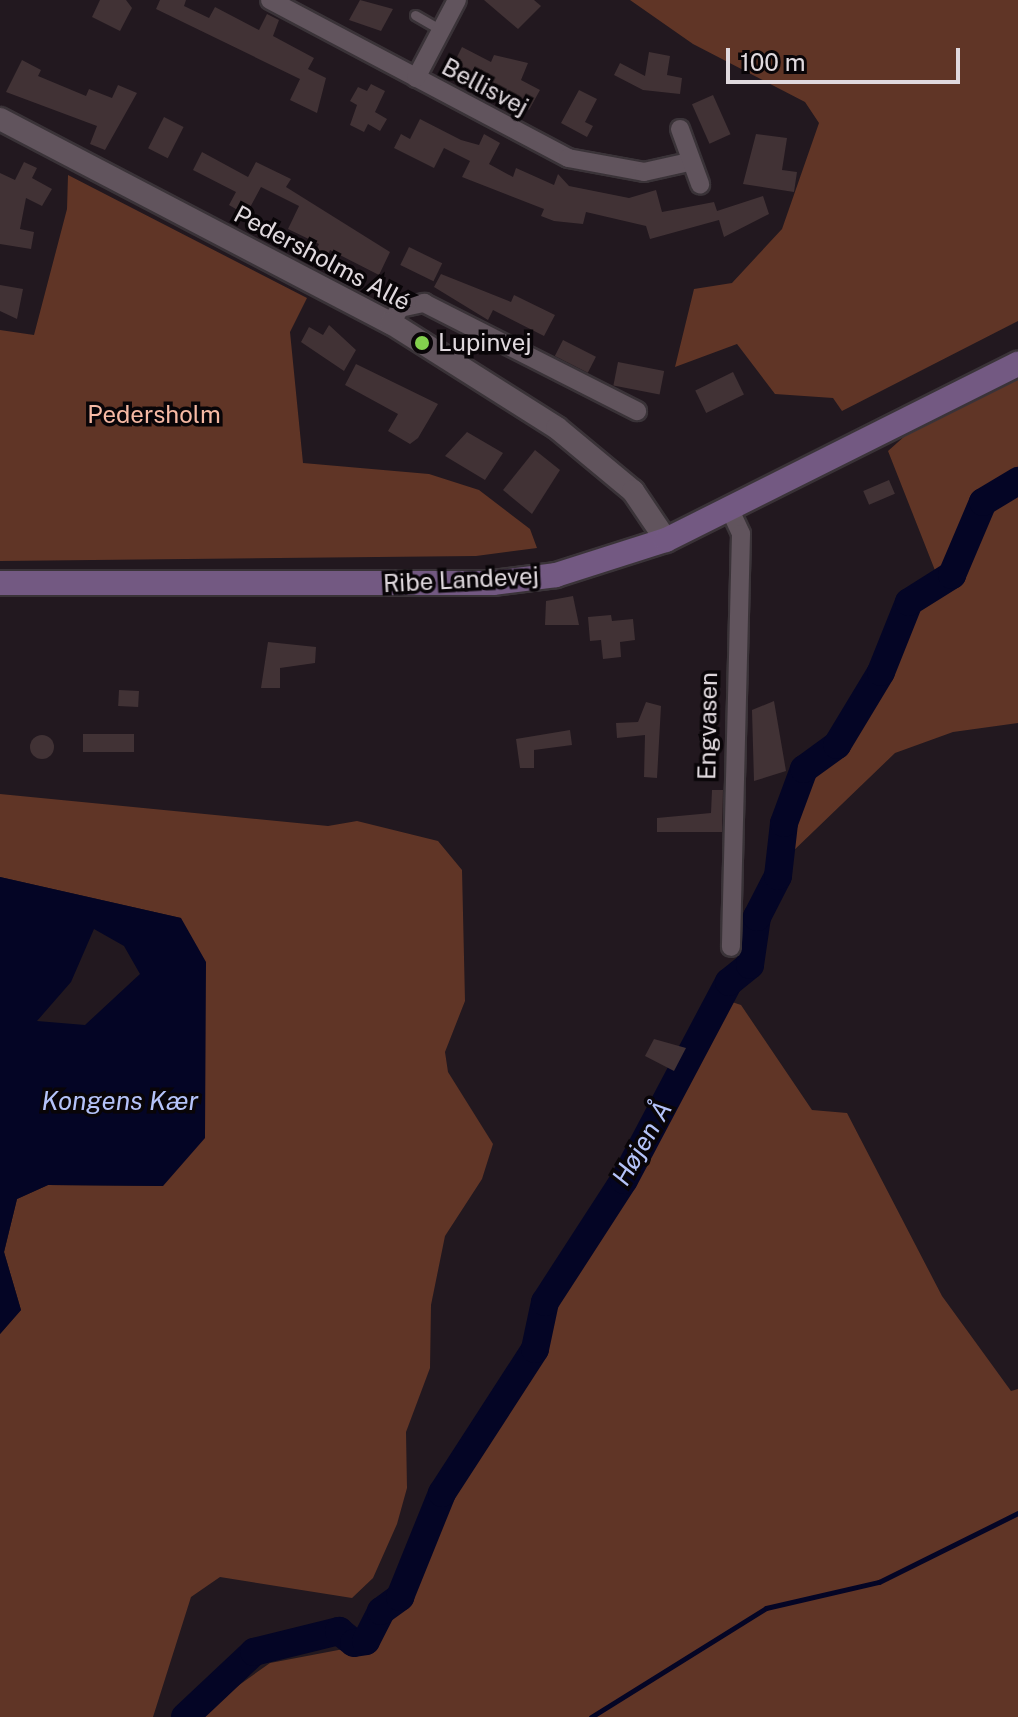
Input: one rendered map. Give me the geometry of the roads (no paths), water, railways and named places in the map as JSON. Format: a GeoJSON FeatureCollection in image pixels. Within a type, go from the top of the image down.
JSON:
{"type":"FeatureCollection","features":[{"type":"Feature","properties":{"kind":"main road","name":"Ribe Landevej"},"geometry":{"type":"LineString","coordinates":[[0,583],[493,583],[556,575],[666,540],[1018,364]]}},
{"type":"Feature","properties":{"kind":"street","name":"Bellisvej"},"geometry":{"type":"LineString","coordinates":[[270,0],[416,78],[594,166],[644,172],[689,162]]}},
{"type":"Feature","properties":{"kind":"street"},"geometry":{"type":"LineString","coordinates":[[416,78],[457,0]]}},
{"type":"Feature","properties":{"kind":"street","name":"Pedersholms Allé"},"geometry":{"type":"LineString","coordinates":[[0,119],[391,323],[602,462],[666,540]]}},
{"type":"Feature","properties":{"kind":"street"},"geometry":{"type":"LineString","coordinates":[[680,129],[689,162],[700,184]]}},
{"type":"Feature","properties":{"kind":"street"},"geometry":{"type":"LineString","coordinates":[[391,323],[400,308],[424,303],[637,411]]}},
{"type":"Feature","properties":{"kind":"street","name":"Engvasen"},"geometry":{"type":"LineString","coordinates":[[730,510],[741,534],[731,947]]}},
{"type":"Feature","properties":{"kind":"lane"},"geometry":{"type":"LineString","coordinates":[[415,15],[441,30]]}},
{"type":"Feature","properties":{"kind":"water","name":"Kongens Kær"},"geometry":{"type":"Polygon","coordinates":[[[0,877],[181,918],[206,962],[205,1138],[163,1186],[48,1185],[17,1199],[4,1252],[21,1310],[0,1334],[0,877]],[[94,929],[71,982],[37,1021],[85,1025],[140,974],[124,946],[94,929]]]}},
{"type":"Feature","properties":{"kind":"waterway","name":"Højen Å"},"geometry":{"type":"LineString","coordinates":[[185,1717],[254,1652],[339,1631],[354,1643],[366,1641],[381,1611],[400,1597],[442,1493],[535,1349],[545,1302],[624,1180],[729,982],[750,965],[757,917],[778,876],[784,823],[804,769],[837,745],[881,672],[909,602],[952,575],[983,502],[1018,481]]}},
{"type":"Feature","properties":{"kind":"waterway"},"geometry":{"type":"LineString","coordinates":[[591,1717],[766,1608],[879,1582],[1018,1513]]}},
{"type":"Feature","properties":{"kind":"place","name":"Lupinvej"},"geometry":{"type":"Point","coordinates":[422,343]}},
{"type":"Feature","properties":{"kind":"park label","name":"Pedersholm"},"geometry":{"type":"Point","coordinates":[154,415]}}]}
